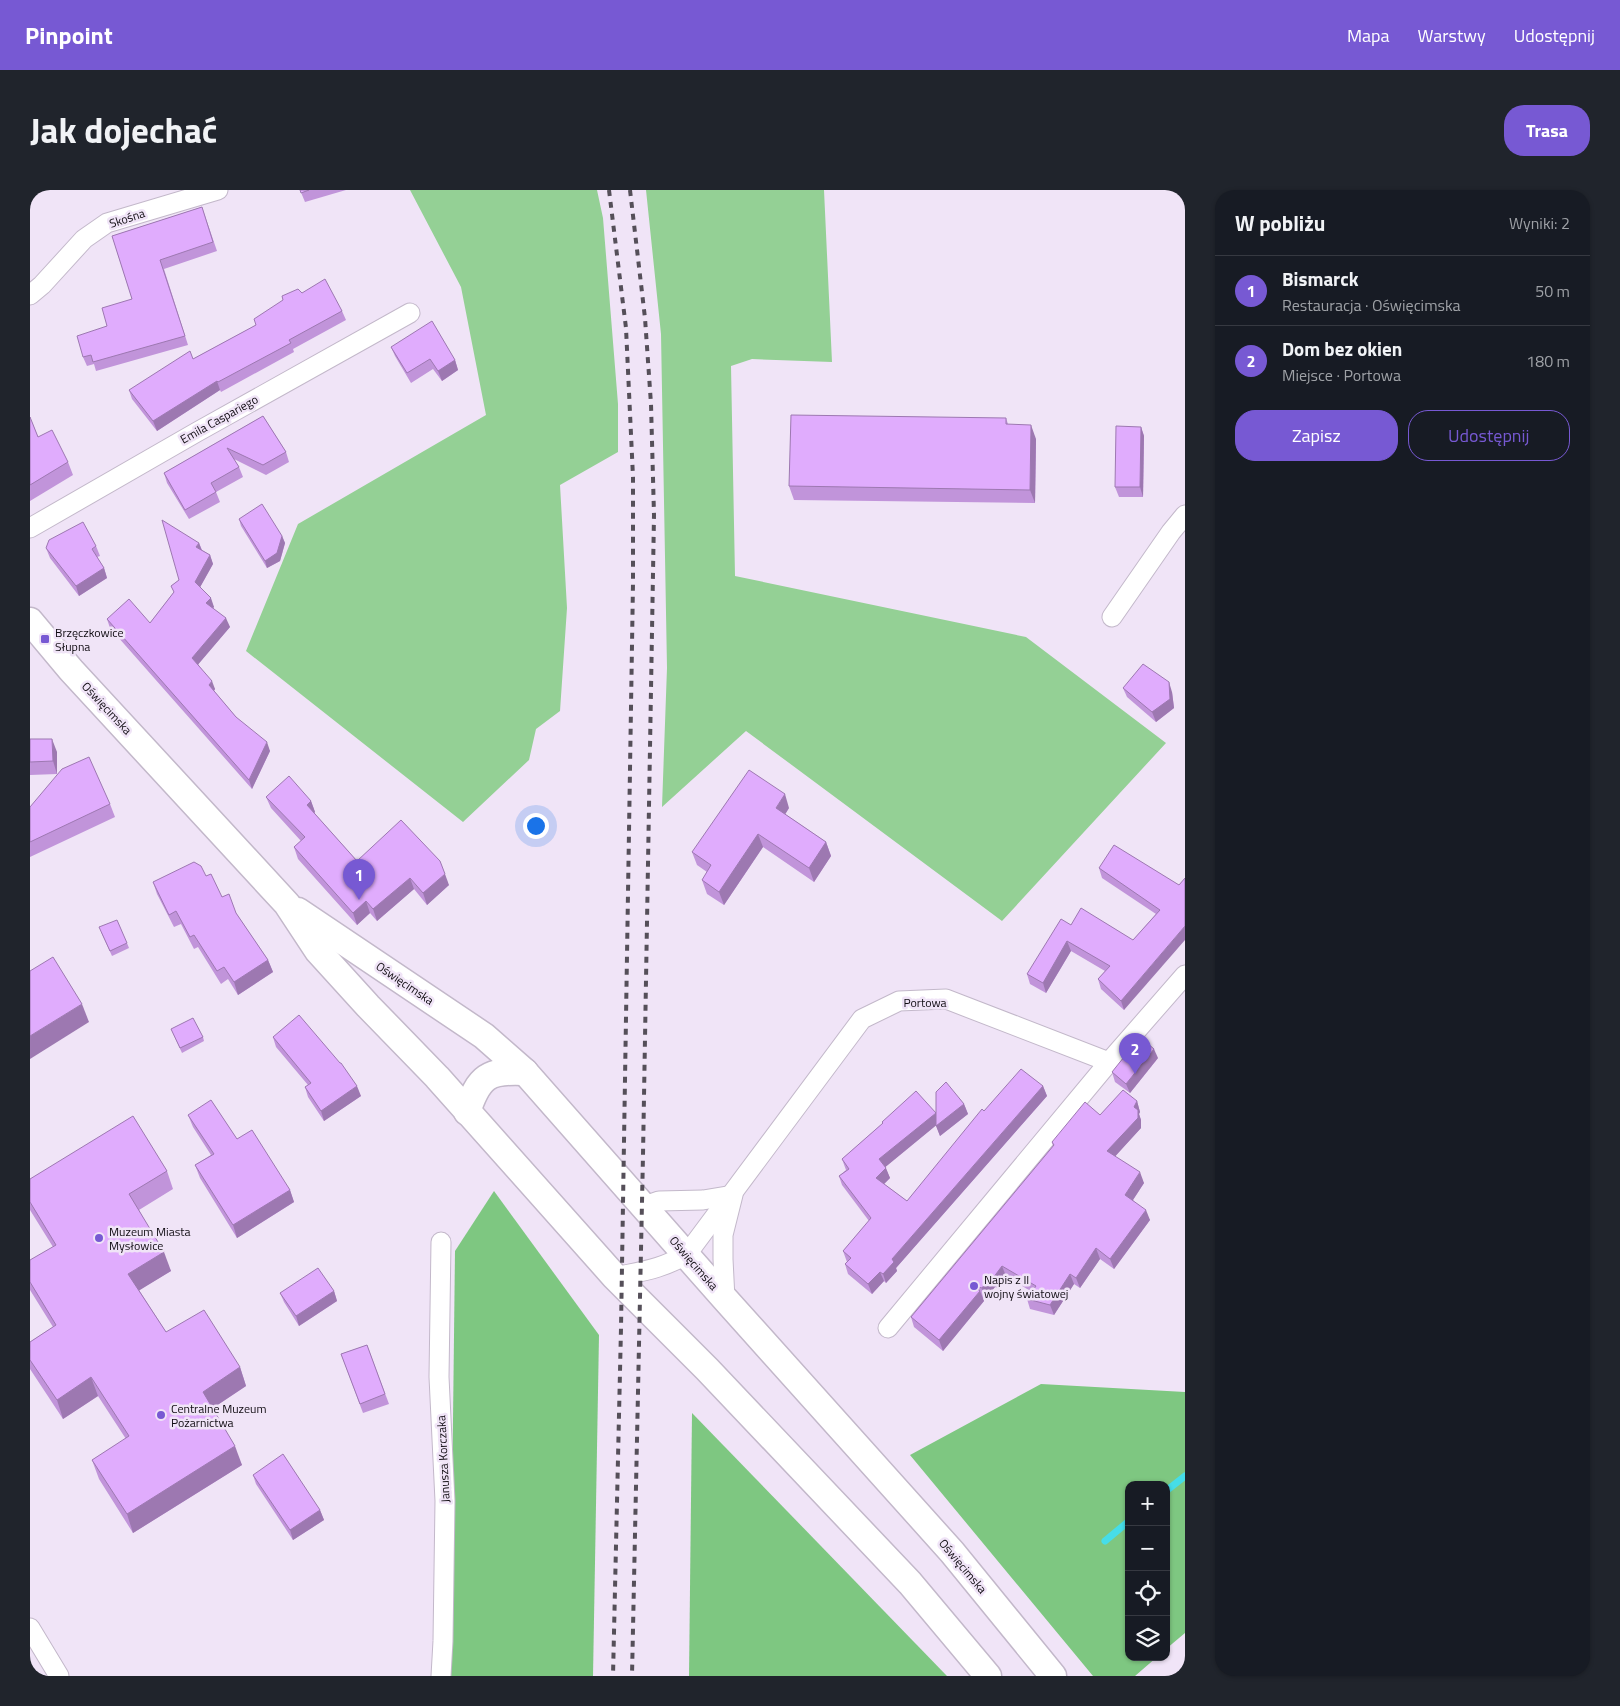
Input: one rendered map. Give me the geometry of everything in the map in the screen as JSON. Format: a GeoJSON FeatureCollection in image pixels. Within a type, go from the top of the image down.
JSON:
{"type":"FeatureCollection","features":[{"type":"Feature","properties":{"kind":"main road","name":"Oświęcimska"},"geometry":{"type":"LineString","coordinates":[[30,621],[71,670],[287,904],[318,951],[615,1276],[707,1369],[910,1583],[988,1676]]}},
{"type":"Feature","properties":{"kind":"main road","name":"Oświęcimska"},"geometry":{"type":"LineString","coordinates":[[287,904],[484,1036],[525,1072],[952,1552],[1050,1672]]}},
{"type":"Feature","properties":{"kind":"main road"},"geometry":{"type":"LineString","coordinates":[[467,1112],[473,1095],[486,1078],[506,1071],[525,1072]]}},
{"type":"Feature","properties":{"kind":"street","name":"Skośna"},"geometry":{"type":"LineString","coordinates":[[30,295],[42,285],[84,239],[107,223],[218,190]]}},
{"type":"Feature","properties":{"kind":"street","name":"Emila Caspariego"},"geometry":{"type":"LineString","coordinates":[[30,528],[188,436],[410,313]]}},
{"type":"Feature","properties":{"kind":"street"},"geometry":{"type":"LineString","coordinates":[[1112,617],[1185,515]]}},
{"type":"Feature","properties":{"kind":"street"},"geometry":{"type":"LineString","coordinates":[[888,1328],[1109,1062],[1185,975]]}},
{"type":"Feature","properties":{"kind":"street","name":"Portowa"},"geometry":{"type":"LineString","coordinates":[[687,1254],[862,1019],[899,1001],[946,999],[1109,1062]]}},
{"type":"Feature","properties":{"kind":"street"},"geometry":{"type":"LineString","coordinates":[[644,1206],[659,1201],[703,1200],[732,1195]]}},
{"type":"Feature","properties":{"kind":"street","name":"Portowa"},"geometry":{"type":"LineString","coordinates":[[725,1299],[723,1235],[732,1195]]}},
{"type":"Feature","properties":{"kind":"street","name":"Janusza Korczaka"},"geometry":{"type":"LineString","coordinates":[[441,1242],[439,1377],[445,1501],[441,1676]]}},
{"type":"Feature","properties":{"kind":"street"},"geometry":{"type":"LineString","coordinates":[[615,1276],[658,1269],[687,1254]]}},
{"type":"Feature","properties":{"kind":"street"},"geometry":{"type":"LineString","coordinates":[[30,1628],[59,1676]]}},
{"type":"Feature","properties":{"kind":"green space"},"geometry":{"type":"Polygon","coordinates":[[[410,190],[597,190],[603,218],[618,404],[618,452],[560,485],[567,608],[560,711],[536,729],[529,760],[463,822],[246,651],[298,524],[486,415],[461,287],[410,190]]]}},
{"type":"Feature","properties":{"kind":"green space"},"geometry":{"type":"Polygon","coordinates":[[[646,190],[824,190],[832,362],[752,359],[731,366],[735,576],[1026,637],[1166,743],[1002,921],[746,731],[662,807],[667,668],[661,334],[646,190]]]}},
{"type":"Feature","properties":{"kind":"green space"},"geometry":{"type":"Polygon","coordinates":[[[494,1191],[599,1335],[593,1676],[450,1676],[455,1251],[494,1191]]]}},
{"type":"Feature","properties":{"kind":"green space"},"geometry":{"type":"Polygon","coordinates":[[[1041,1384],[1185,1392],[1185,1633],[1170,1646],[1170,1481],[1125,1481],[1125,1661],[1152,1661],[1135,1676],[1093,1676],[910,1455],[1041,1384]]]}},
{"type":"Feature","properties":{"kind":"green space"},"geometry":{"type":"Polygon","coordinates":[[[692,1413],[947,1676],[689,1676],[692,1413]]]}},
{"type":"Feature","properties":{"kind":"building"},"geometry":{"type":"Polygon","coordinates":[[[202,207],[213,242],[160,260],[185,336],[93,362],[91,355],[83,357],[77,336],[107,326],[102,308],[132,299],[112,236],[202,207]]]}},
{"type":"Feature","properties":{"kind":"building"},"geometry":{"type":"Polygon","coordinates":[[[325,279],[342,311],[289,340],[291,343],[217,381],[153,421],[129,390],[190,351],[193,359],[256,325],[254,319],[283,300],[282,296],[298,289],[302,293],[325,279]]]}},
{"type":"Feature","properties":{"kind":"building"},"geometry":{"type":"Polygon","coordinates":[[[432,321],[455,360],[438,371],[430,359],[407,373],[391,347],[432,321]]]}},
{"type":"Feature","properties":{"kind":"building"},"geometry":{"type":"Polygon","coordinates":[[[791,415],[1006,418],[1006,424],[1031,425],[1030,490],[789,486],[791,415]]]}},
{"type":"Feature","properties":{"kind":"building"},"geometry":{"type":"Polygon","coordinates":[[[263,416],[286,452],[263,465],[227,448],[239,467],[211,483],[216,492],[185,510],[164,473],[263,416]]]}},
{"type":"Feature","properties":{"kind":"building"},"geometry":{"type":"Polygon","coordinates":[[[30,417],[38,437],[52,430],[68,462],[30,485],[30,417]]]}},
{"type":"Feature","properties":{"kind":"building"},"geometry":{"type":"Polygon","coordinates":[[[1116,426],[1141,427],[1140,487],[1115,487],[1116,426]]]}},
{"type":"Feature","properties":{"kind":"building"},"geometry":{"type":"Polygon","coordinates":[[[262,504],[282,536],[277,553],[265,561],[239,519],[262,504]]]}},
{"type":"Feature","properties":{"kind":"building"},"geometry":{"type":"Polygon","coordinates":[[[162,520],[199,543],[196,547],[210,555],[195,582],[211,598],[206,603],[226,618],[192,658],[212,681],[209,685],[236,717],[267,742],[249,780],[107,619],[129,599],[150,623],[174,592],[171,586],[179,580],[162,520]]]}},
{"type":"Feature","properties":{"kind":"building"},"geometry":{"type":"Polygon","coordinates":[[[83,522],[96,546],[92,549],[104,568],[76,586],[46,548],[49,540],[83,522]]]}},
{"type":"Feature","properties":{"kind":"building"},"geometry":{"type":"Polygon","coordinates":[[[1143,664],[1169,682],[1170,699],[1152,712],[1123,688],[1143,664]]]}},
{"type":"Feature","properties":{"kind":"building"},"geometry":{"type":"Polygon","coordinates":[[[30,739],[52,739],[53,761],[30,762],[30,739]]]}},
{"type":"Feature","properties":{"kind":"building"},"geometry":{"type":"Polygon","coordinates":[[[89,757],[110,804],[30,842],[30,807],[62,769],[89,757]]]}},
{"type":"Feature","properties":{"kind":"building"},"geometry":{"type":"Polygon","coordinates":[[[749,770],[785,794],[776,808],[826,842],[809,868],[758,834],[719,892],[702,880],[711,865],[692,852],[749,770]]]}},
{"type":"Feature","properties":{"kind":"building"},"geometry":{"type":"Polygon","coordinates":[[[289,776],[311,801],[307,805],[357,861],[401,820],[440,861],[445,874],[423,893],[410,878],[373,909],[366,901],[353,913],[294,847],[305,837],[266,797],[289,776]]]}},
{"type":"Feature","properties":{"kind":"building"},"geometry":{"type":"Polygon","coordinates":[[[1114,845],[1179,885],[1185,878],[1185,926],[1121,1001],[1098,979],[1110,966],[1067,941],[1043,983],[1027,974],[1061,919],[1071,925],[1081,908],[1133,940],[1160,910],[1099,868],[1114,845]]]}},
{"type":"Feature","properties":{"kind":"building"},"geometry":{"type":"Polygon","coordinates":[[[194,862],[201,866],[206,876],[211,874],[222,897],[229,894],[236,913],[268,960],[234,982],[224,967],[217,971],[194,935],[190,937],[176,911],[169,915],[153,882],[194,862]]]}},
{"type":"Feature","properties":{"kind":"building"},"geometry":{"type":"Polygon","coordinates":[[[117,920],[127,943],[110,951],[99,927],[117,920]]]}},
{"type":"Feature","properties":{"kind":"building"},"geometry":{"type":"Polygon","coordinates":[[[53,957],[82,1004],[30,1036],[30,971],[53,957]]]}},
{"type":"Feature","properties":{"kind":"building"},"geometry":{"type":"Polygon","coordinates":[[[299,1015],[341,1063],[357,1086],[321,1111],[305,1087],[311,1083],[273,1037],[299,1015]]]}},
{"type":"Feature","properties":{"kind":"building"},"geometry":{"type":"Polygon","coordinates":[[[193,1018],[203,1037],[180,1048],[171,1029],[193,1018]]]}},
{"type":"Feature","properties":{"kind":"building"},"geometry":{"type":"Polygon","coordinates":[[[1140,1037],[1154,1049],[1126,1084],[1112,1072],[1140,1037]]]}},
{"type":"Feature","properties":{"kind":"building"},"geometry":{"type":"Polygon","coordinates":[[[1021,1069],[1043,1086],[892,1259],[894,1262],[883,1274],[880,1272],[868,1284],[845,1264],[851,1258],[843,1251],[871,1218],[839,1176],[849,1169],[842,1159],[916,1091],[936,1113],[879,1159],[886,1168],[876,1178],[907,1201],[982,1109],[984,1111],[1021,1069]]]}},
{"type":"Feature","properties":{"kind":"building"},"geometry":{"type":"Polygon","coordinates":[[[946,1082],[964,1104],[936,1126],[936,1092],[946,1082]]]}},
{"type":"Feature","properties":{"kind":"building"},"geometry":{"type":"Polygon","coordinates":[[[1123,1090],[1137,1101],[1134,1107],[1138,1110],[1138,1118],[1107,1151],[1140,1172],[1125,1195],[1146,1210],[1110,1259],[1096,1248],[1076,1278],[1070,1274],[1050,1305],[1027,1299],[1036,1286],[1002,1266],[982,1288],[974,1286],[980,1291],[939,1340],[911,1317],[1054,1145],[1052,1142],[1085,1102],[1100,1115],[1123,1090]]]}},
{"type":"Feature","properties":{"kind":"building"},"geometry":{"type":"Polygon","coordinates":[[[211,1100],[237,1139],[252,1130],[290,1190],[233,1225],[195,1165],[214,1154],[188,1115],[211,1100]]]}},
{"type":"Feature","properties":{"kind":"building"},"geometry":{"type":"Polygon","coordinates":[[[133,1116],[167,1171],[129,1194],[164,1252],[128,1274],[166,1332],[204,1310],[240,1367],[203,1392],[235,1446],[127,1514],[92,1460],[129,1436],[91,1377],[57,1400],[30,1360],[30,1342],[56,1325],[30,1282],[30,1260],[56,1245],[30,1202],[30,1179],[133,1116]]]}},
{"type":"Feature","properties":{"kind":"building"},"geometry":{"type":"Polygon","coordinates":[[[318,1268],[334,1291],[296,1316],[280,1293],[318,1268]]]}},
{"type":"Feature","properties":{"kind":"building"},"geometry":{"type":"Polygon","coordinates":[[[367,1345],[385,1394],[360,1404],[341,1354],[367,1345]]]}},
{"type":"Feature","properties":{"kind":"building"},"geometry":{"type":"Polygon","coordinates":[[[283,1454],[320,1510],[290,1530],[253,1475],[283,1454]]]}},
{"type":"Feature","properties":{"kind":"waterway"},"geometry":{"type":"LineString","coordinates":[[1170,1488],[1185,1476]]}},
{"type":"Feature","properties":{"kind":"waterway"},"geometry":{"type":"LineString","coordinates":[[1105,1541],[1125,1524]]}},
{"type":"Feature","properties":{"kind":"railway"},"geometry":{"type":"LineString","coordinates":[[609,190],[626,328],[633,477],[621,1328],[613,1676]]}},
{"type":"Feature","properties":{"kind":"railway"},"geometry":{"type":"LineString","coordinates":[[630,190],[645,318],[651,404],[654,515],[632,1676]]}},
{"type":"Feature","properties":{"kind":"place","name":"Brzęczkowice Słupna"},"geometry":{"type":"Point","coordinates":[45,639]}},
{"type":"Feature","properties":{"kind":"place","name":"Bismarck"},"geometry":{"type":"Point","coordinates":[359,900]}},
{"type":"Feature","properties":{"kind":"place","name":"Dom bez okien"},"geometry":{"type":"Point","coordinates":[1135,1074]}},
{"type":"Feature","properties":{"kind":"place","name":"Muzeum Miasta Mysłowice"},"geometry":{"type":"Point","coordinates":[99,1238]}},
{"type":"Feature","properties":{"kind":"place","name":"Napis z II wojny światowej"},"geometry":{"type":"Point","coordinates":[974,1286]}},
{"type":"Feature","properties":{"kind":"place","name":"Centralne Muzeum Pożarnictwa"},"geometry":{"type":"Point","coordinates":[161,1415]}}]}
